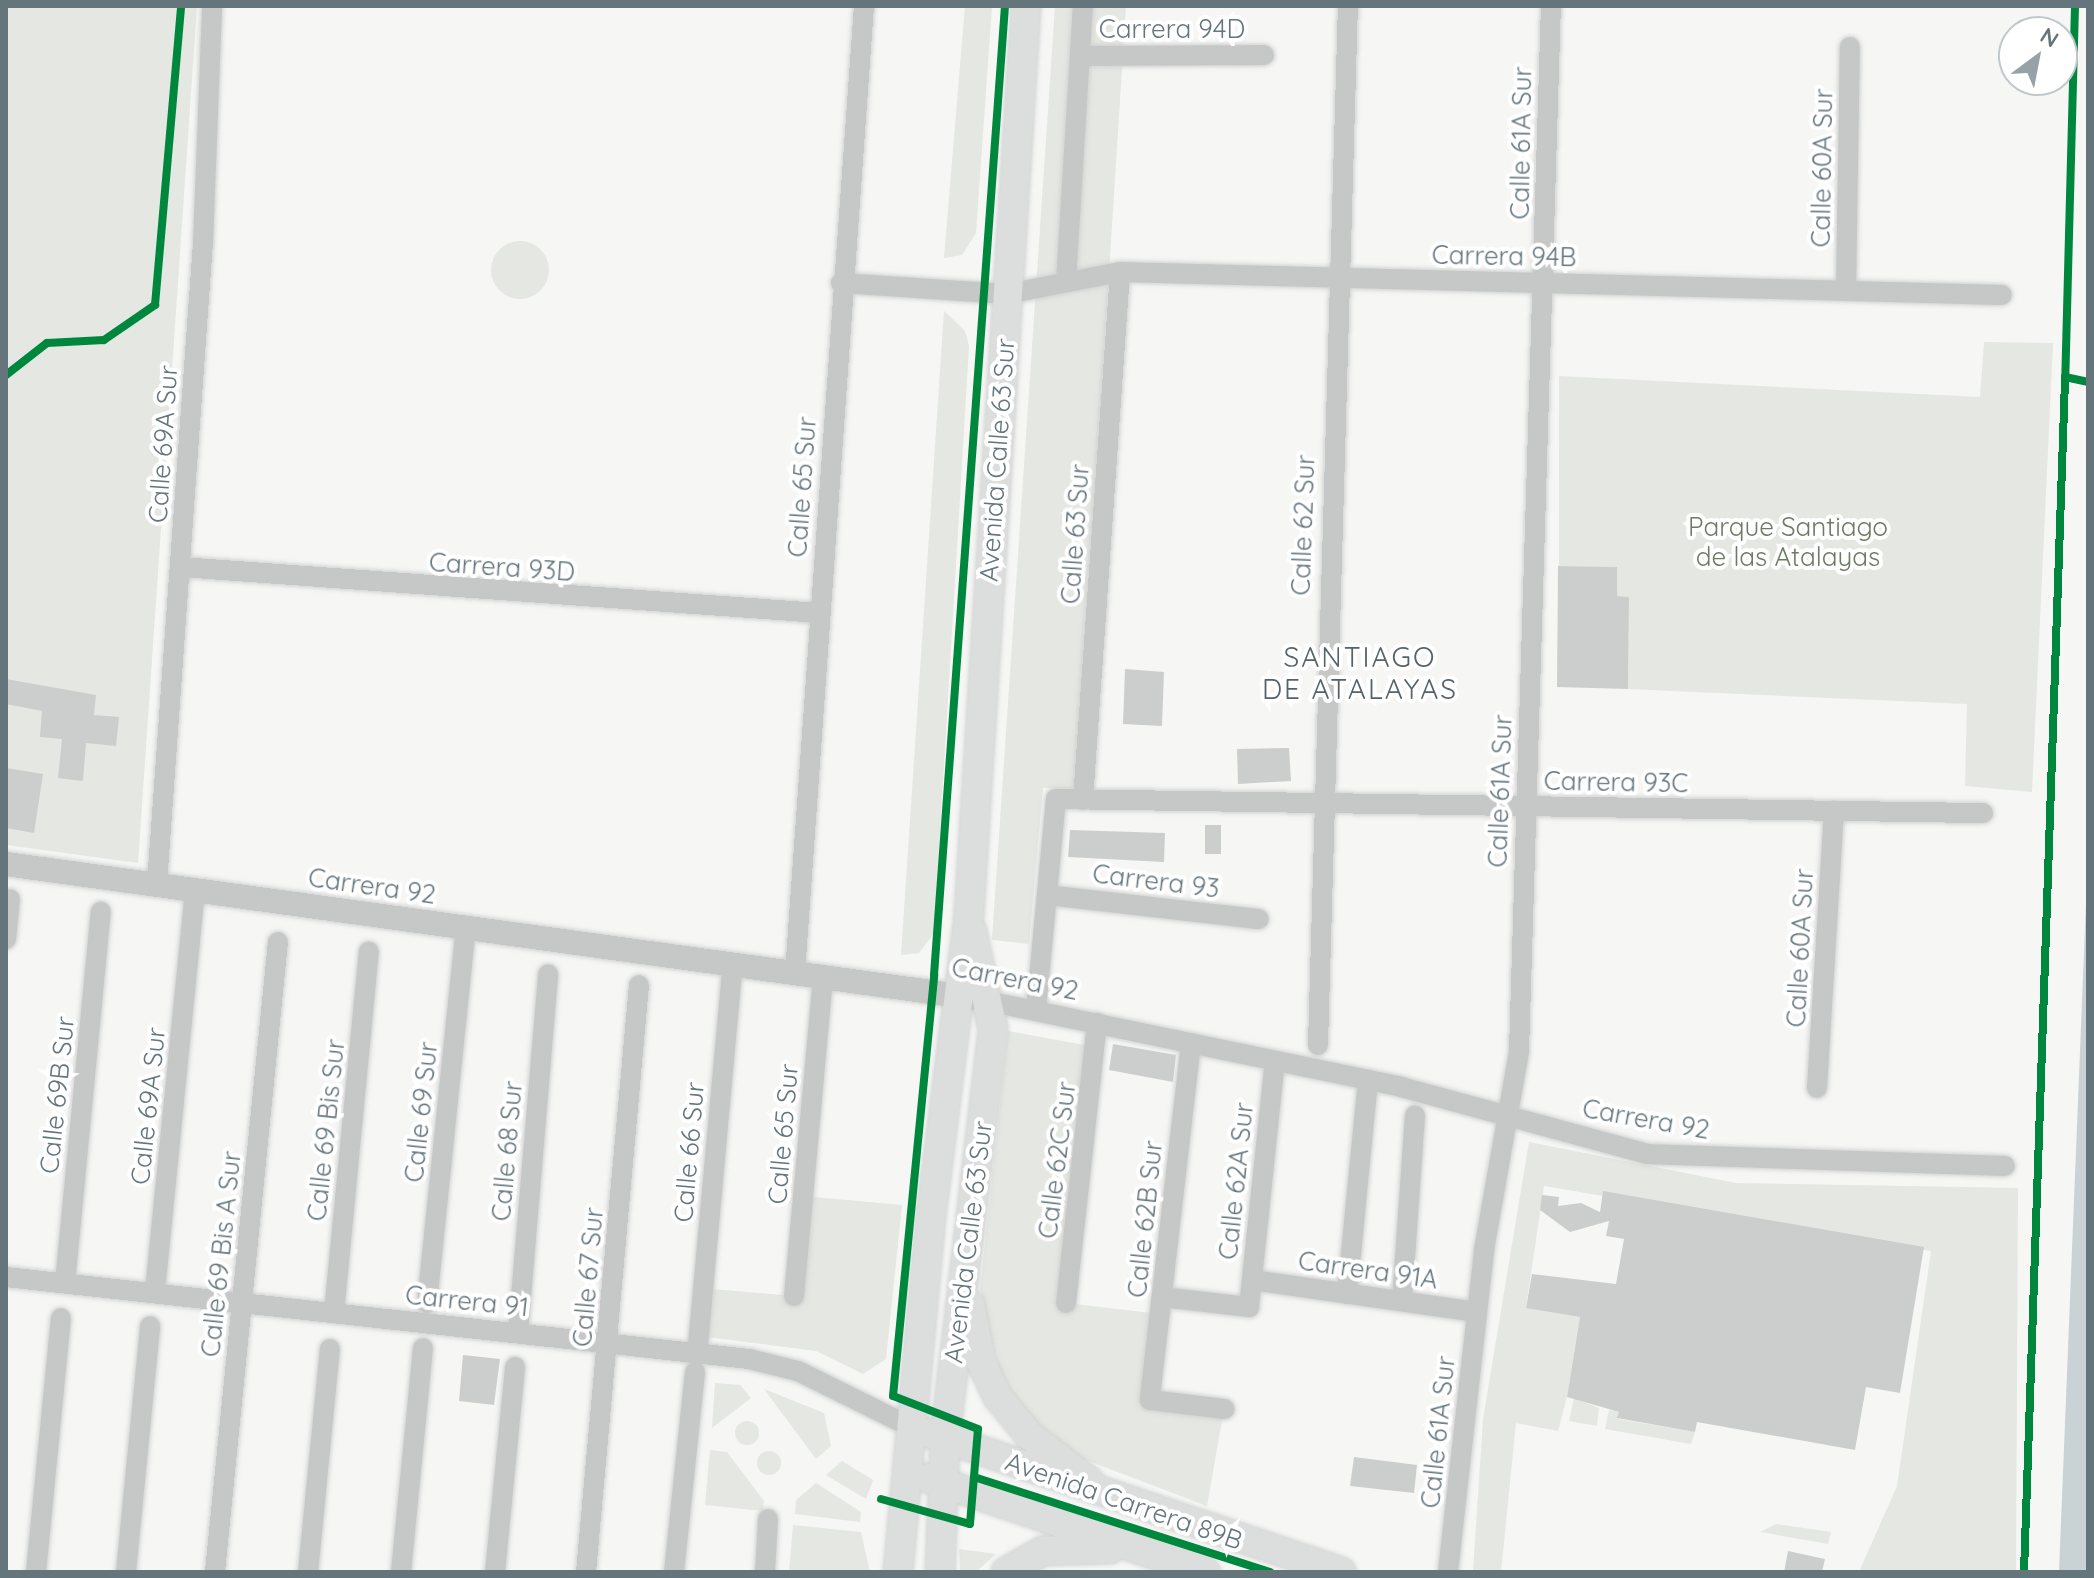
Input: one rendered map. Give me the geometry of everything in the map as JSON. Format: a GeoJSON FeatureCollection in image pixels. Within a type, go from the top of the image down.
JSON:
{"type":"FeatureCollection","features":[{"type":"Feature","properties":{"kind":"main road","name":"Avenida Calle 63 Sur"},"geometry":{"type":"LineString","coordinates":[[898,1572],[904,1470],[956,995],[969,914],[1026,6]]}},
{"type":"Feature","properties":{"kind":"main road","name":"Avenida Calle 63 Sur"},"geometry":{"type":"LineString","coordinates":[[940,1572],[945,1439],[993,1029],[969,914]]}},
{"type":"Feature","properties":{"kind":"main road"},"geometry":{"type":"LineString","coordinates":[[965,1268],[976,1341],[998,1397],[1049,1452],[1125,1503]]}},
{"type":"Feature","properties":{"kind":"main road","name":"Avenida Carrera 89B"},"geometry":{"type":"LineString","coordinates":[[909,1426],[1125,1503],[1341,1572]]}},
{"type":"Feature","properties":{"kind":"main road","name":"Avenida Carrera 89B"},"geometry":{"type":"LineString","coordinates":[[904,1470],[1205,1572]]}},
{"type":"Feature","properties":{"kind":"main road"},"geometry":{"type":"LineString","coordinates":[[1006,1572],[1043,1551],[1143,1551]]}},
{"type":"Feature","properties":{"kind":"street","name":"Calle 69A Sur"},"geometry":{"type":"LineString","coordinates":[[157,884],[181,567],[212,6]]}},
{"type":"Feature","properties":{"kind":"street","name":"Calle 65 Sur"},"geometry":{"type":"LineString","coordinates":[[795,973],[841,283],[864,6]]}},
{"type":"Feature","properties":{"kind":"street"},"geometry":{"type":"LineString","coordinates":[[1066,282],[1083,6]]}},
{"type":"Feature","properties":{"kind":"street","name":"Calle 62 Sur"},"geometry":{"type":"LineString","coordinates":[[1318,1045],[1336,277],[1348,6]]}},
{"type":"Feature","properties":{"kind":"street","name":"Calle 61A Sur"},"geometry":{"type":"LineString","coordinates":[[1448,1572],[1477,1312],[1511,1117],[1526,806],[1551,6]]}},
{"type":"Feature","properties":{"kind":"street","name":"Calle 60A Sur"},"geometry":{"type":"LineString","coordinates":[[1846,291],[1850,47]]}},
{"type":"Feature","properties":{"kind":"street","name":"Carrera 94D"},"geometry":{"type":"LineString","coordinates":[[1080,56],[1264,55]]}},
{"type":"Feature","properties":{"kind":"street","name":"Carrera 94B"},"geometry":{"type":"LineString","coordinates":[[841,283],[1007,294],[1120,272],[2002,295]]}},
{"type":"Feature","properties":{"kind":"street","name":"Calle 63 Sur"},"geometry":{"type":"LineString","coordinates":[[1083,800],[1120,272]]}},
{"type":"Feature","properties":{"kind":"street","name":"Carrera 93D"},"geometry":{"type":"LineString","coordinates":[[181,567],[819,613]]}},
{"type":"Feature","properties":{"kind":"street","name":"Carrera 93C"},"geometry":{"type":"LineString","coordinates":[[1047,895],[1056,799],[1983,813]]}},
{"type":"Feature","properties":{"kind":"street","name":"Calle 60A Sur"},"geometry":{"type":"LineString","coordinates":[[1817,1088],[1834,811]]}},
{"type":"Feature","properties":{"kind":"street","name":"Carrera 92"},"geometry":{"type":"LineString","coordinates":[[6,864],[956,995],[1368,1080],[1671,1157],[2005,1166]]}},
{"type":"Feature","properties":{"kind":"street","name":"Calle 69A Sur"},"geometry":{"type":"LineString","coordinates":[[156,1281],[195,890]]}},
{"type":"Feature","properties":{"kind":"street"},"geometry":{"type":"LineString","coordinates":[[1036,1010],[1047,895]]}},
{"type":"Feature","properties":{"kind":"street","name":"Carrera 93"},"geometry":{"type":"LineString","coordinates":[[1047,895],[1259,919]]}},
{"type":"Feature","properties":{"kind":"street"},"geometry":{"type":"LineString","coordinates":[[6,939],[10,899]]}},
{"type":"Feature","properties":{"kind":"street","name":"Calle 69B Sur"},"geometry":{"type":"LineString","coordinates":[[65,1283],[101,912]]}},
{"type":"Feature","properties":{"kind":"street","name":"Calle 69 Sur"},"geometry":{"type":"LineString","coordinates":[[427,1303],[466,927]]}},
{"type":"Feature","properties":{"kind":"street","name":"Calle 69 Bis A Sur"},"geometry":{"type":"LineString","coordinates":[[215,1572],[278,942]]}},
{"type":"Feature","properties":{"kind":"street","name":"Calle 69 Bis Sur"},"geometry":{"type":"LineString","coordinates":[[334,1313],[369,952]]}},
{"type":"Feature","properties":{"kind":"street","name":"Calle 66 Sur"},"geometry":{"type":"LineString","coordinates":[[698,1345],[733,964]]}},
{"type":"Feature","properties":{"kind":"street","name":"Calle 68 Sur"},"geometry":{"type":"LineString","coordinates":[[518,1333],[548,974]]}},
{"type":"Feature","properties":{"kind":"street","name":"Calle 65 Sur"},"geometry":{"type":"LineString","coordinates":[[794,1296],[823,976]]}},
{"type":"Feature","properties":{"kind":"street","name":"Calle 67 Sur"},"geometry":{"type":"LineString","coordinates":[[586,1572],[639,985]]}},
{"type":"Feature","properties":{"kind":"street","name":"Calle 62C Sur"},"geometry":{"type":"LineString","coordinates":[[1066,1303],[1097,1023]]}},
{"type":"Feature","properties":{"kind":"street","name":"Calle 62B Sur"},"geometry":{"type":"LineString","coordinates":[[1191,1043],[1150,1400],[1224,1409]]}},
{"type":"Feature","properties":{"kind":"street","name":"Calle 62A Sur"},"geometry":{"type":"LineString","coordinates":[[1162,1297],[1249,1307],[1275,1061]]}},
{"type":"Feature","properties":{"kind":"street"},"geometry":{"type":"LineString","coordinates":[[1347,1294],[1368,1080]]}},
{"type":"Feature","properties":{"kind":"street"},"geometry":{"type":"LineString","coordinates":[[1402,1301],[1415,1115]]}},
{"type":"Feature","properties":{"kind":"street","name":"Carrera 91"},"geometry":{"type":"LineString","coordinates":[[6,1277],[774,1363],[909,1426]]}},
{"type":"Feature","properties":{"kind":"street","name":"Carrera 91A"},"geometry":{"type":"LineString","coordinates":[[1252,1280],[1477,1312]]}},
{"type":"Feature","properties":{"kind":"street"},"geometry":{"type":"LineString","coordinates":[[36,1572],[61,1318]]}},
{"type":"Feature","properties":{"kind":"street"},"geometry":{"type":"LineString","coordinates":[[126,1572],[150,1326]]}},
{"type":"Feature","properties":{"kind":"street"},"geometry":{"type":"LineString","coordinates":[[401,1572],[423,1348]]}},
{"type":"Feature","properties":{"kind":"street"},"geometry":{"type":"LineString","coordinates":[[308,1572],[330,1349]]}},
{"type":"Feature","properties":{"kind":"street"},"geometry":{"type":"LineString","coordinates":[[495,1572],[515,1367]]}},
{"type":"Feature","properties":{"kind":"street"},"geometry":{"type":"LineString","coordinates":[[674,1572],[695,1372]]}},
{"type":"Feature","properties":{"kind":"street"},"geometry":{"type":"LineString","coordinates":[[765,1572],[768,1519]]}},
{"type":"Feature","properties":{"kind":"green space"},"geometry":{"type":"Polygon","coordinates":[[[6,6],[197,6],[138,863],[6,845],[6,6]]]}},
{"type":"Feature","properties":{"kind":"green space"},"geometry":{"type":"Polygon","coordinates":[[[965,6],[992,6],[976,233],[962,255],[944,258],[965,6]]]}},
{"type":"Feature","properties":{"kind":"green space"},"geometry":{"type":"Polygon","coordinates":[[[1055,6],[1126,6],[1076,789],[1043,788],[1029,944],[992,940],[1055,6]]]}},
{"type":"Feature","properties":{"kind":"green space"},"geometry":{"type":"Polygon","coordinates":[[[520,241],[531,243],[540,250],[547,259],[547,281],[540,290],[531,297],[520,299],[509,297],[500,290],[493,281],[491,270],[493,259],[500,250],[509,243],[520,241]]]}},
{"type":"Feature","properties":{"kind":"green space"},"geometry":{"type":"Polygon","coordinates":[[[944,311],[965,331],[969,346],[934,933],[919,953],[901,955],[944,311]]]}},
{"type":"Feature","properties":{"kind":"green space","name":"Parque Santiago de las Atalayas"},"geometry":{"type":"Polygon","coordinates":[[[1984,342],[2053,343],[2032,792],[1965,786],[1967,704],[1628,689],[1629,597],[1617,596],[1617,567],[1559,566],[1559,376],[1980,397],[1984,342]]]}},
{"type":"Feature","properties":{"kind":"green space"},"geometry":{"type":"Polygon","coordinates":[[[1008,1031],[1096,1047],[1066,1303],[1160,1314],[1150,1400],[1224,1409],[1207,1506],[1078,1457],[1039,1432],[1002,1384],[980,1289],[1008,1031]]]}},
{"type":"Feature","properties":{"kind":"green space"},"geometry":{"type":"Polygon","coordinates":[[[1529,1142],[1736,1183],[2018,1188],[2016,1572],[1859,1572],[1897,1486],[1931,1251],[1544,1186],[1526,1307],[1580,1317],[1567,1397],[1558,1431],[1516,1423],[1501,1572],[1473,1572],[1483,1419],[1529,1142]]]}},
{"type":"Feature","properties":{"kind":"green space"},"geometry":{"type":"Polygon","coordinates":[[[803,1196],[902,1205],[886,1359],[863,1374],[816,1351],[707,1337],[712,1289],[794,1296],[803,1196]]]}},
{"type":"Feature","properties":{"kind":"green space"},"geometry":{"type":"Polygon","coordinates":[[[715,1383],[740,1385],[751,1398],[712,1428],[715,1383]]]}},
{"type":"Feature","properties":{"kind":"green space"},"geometry":{"type":"Polygon","coordinates":[[[764,1389],[824,1413],[831,1446],[816,1459],[764,1389]]]}},
{"type":"Feature","properties":{"kind":"green space"},"geometry":{"type":"Polygon","coordinates":[[[1574,1398],[1599,1408],[1597,1426],[1569,1421],[1574,1398]]]}},
{"type":"Feature","properties":{"kind":"green space"},"geometry":{"type":"Polygon","coordinates":[[[1609,1410],[1619,1412],[1618,1419],[1695,1432],[1691,1444],[1605,1429],[1609,1410]]]}},
{"type":"Feature","properties":{"kind":"green space"},"geometry":{"type":"Polygon","coordinates":[[[747,1421],[756,1424],[759,1433],[756,1442],[747,1445],[738,1442],[735,1433],[738,1424],[747,1421]]]}},
{"type":"Feature","properties":{"kind":"green space"},"geometry":{"type":"Polygon","coordinates":[[[710,1450],[727,1452],[764,1501],[763,1511],[705,1505],[710,1450]]]}},
{"type":"Feature","properties":{"kind":"green space"},"geometry":{"type":"Polygon","coordinates":[[[769,1451],[778,1454],[781,1463],[778,1472],[769,1475],[760,1472],[757,1463],[760,1454],[769,1451]]]}},
{"type":"Feature","properties":{"kind":"green space"},"geometry":{"type":"Polygon","coordinates":[[[842,1461],[873,1480],[866,1499],[826,1475],[842,1461]]]}},
{"type":"Feature","properties":{"kind":"green space"},"geometry":{"type":"Polygon","coordinates":[[[816,1483],[861,1512],[860,1522],[795,1514],[796,1500],[816,1483]]]}},
{"type":"Feature","properties":{"kind":"green space"},"geometry":{"type":"Polygon","coordinates":[[[1776,1524],[1831,1532],[1828,1544],[1760,1532],[1776,1524]]]}},
{"type":"Feature","properties":{"kind":"green space"},"geometry":{"type":"Polygon","coordinates":[[[793,1525],[861,1532],[870,1572],[789,1572],[793,1525]]]}},
{"type":"Feature","properties":{"kind":"green space"},"geometry":{"type":"Polygon","coordinates":[[[959,1549],[996,1554],[976,1572],[960,1572],[959,1549]]]}},
{"type":"Feature","properties":{"kind":"shaded area"},"geometry":{"type":"Polygon","coordinates":[[[2088,853],[2088,1572],[2059,1572],[2088,853]]]}},
{"type":"Feature","properties":{"kind":"building"},"geometry":{"type":"Polygon","coordinates":[[[1558,566],[1617,567],[1617,596],[1629,597],[1628,689],[1557,687],[1558,566]]]}},
{"type":"Feature","properties":{"kind":"building"},"geometry":{"type":"Polygon","coordinates":[[[1125,669],[1164,672],[1162,726],[1123,724],[1125,669]]]}},
{"type":"Feature","properties":{"kind":"building"},"geometry":{"type":"Polygon","coordinates":[[[6,679],[96,695],[94,715],[119,717],[116,746],[86,743],[83,781],[58,778],[62,739],[40,737],[42,711],[6,704],[6,679]]]}},
{"type":"Feature","properties":{"kind":"building"},"geometry":{"type":"Polygon","coordinates":[[[1289,748],[1291,781],[1238,784],[1237,749],[1289,748]]]}},
{"type":"Feature","properties":{"kind":"building"},"geometry":{"type":"Polygon","coordinates":[[[6,768],[43,774],[34,833],[6,828],[6,768]]]}},
{"type":"Feature","properties":{"kind":"building"},"geometry":{"type":"Polygon","coordinates":[[[1205,825],[1221,825],[1221,854],[1205,854],[1205,825]]]}},
{"type":"Feature","properties":{"kind":"building"},"geometry":{"type":"Polygon","coordinates":[[[1070,830],[1165,833],[1164,862],[1068,857],[1070,830]]]}},
{"type":"Feature","properties":{"kind":"building"},"geometry":{"type":"Polygon","coordinates":[[[1113,1044],[1176,1055],[1173,1082],[1109,1070],[1113,1044]]]}},
{"type":"Feature","properties":{"kind":"building"},"geometry":{"type":"Polygon","coordinates":[[[1603,1191],[1924,1247],[1900,1393],[1866,1387],[1855,1450],[1697,1422],[1695,1432],[1617,1418],[1619,1412],[1567,1397],[1580,1317],[1526,1308],[1532,1274],[1616,1284],[1624,1239],[1606,1236],[1609,1221],[1570,1232],[1540,1210],[1542,1195],[1559,1197],[1558,1206],[1581,1203],[1600,1212],[1603,1191]]]}},
{"type":"Feature","properties":{"kind":"building"},"geometry":{"type":"Polygon","coordinates":[[[463,1355],[500,1359],[494,1405],[459,1401],[463,1355]]]}},
{"type":"Feature","properties":{"kind":"building"},"geometry":{"type":"Polygon","coordinates":[[[1354,1457],[1417,1465],[1414,1493],[1350,1486],[1354,1457]]]}},
{"type":"Feature","properties":{"kind":"building"},"geometry":{"type":"Polygon","coordinates":[[[1788,1551],[1825,1559],[1822,1572],[1784,1572],[1788,1551]]]}},
{"type":"Feature","properties":{"kind":"cycle path"},"geometry":{"type":"LineString","coordinates":[[6,375],[47,343],[104,340],[155,305],[181,6]]}},
{"type":"Feature","properties":{"kind":"cycle path"},"geometry":{"type":"LineString","coordinates":[[881,1499],[970,1524],[978,1429],[893,1396],[934,975],[1005,6]]}},
{"type":"Feature","properties":{"kind":"cycle path"},"geometry":{"type":"LineString","coordinates":[[2075,6],[2065,377],[2088,382]]}},
{"type":"Feature","properties":{"kind":"cycle path"},"geometry":{"type":"LineString","coordinates":[[2024,1572],[2065,377]]}},
{"type":"Feature","properties":{"kind":"cycle path"},"geometry":{"type":"LineString","coordinates":[[974,1477],[1270,1572]]}},
{"type":"Feature","properties":{"kind":"district","name":"SANTIAGO DE ATALAYAS"},"geometry":{"type":"Point","coordinates":[1360,673]}}]}
